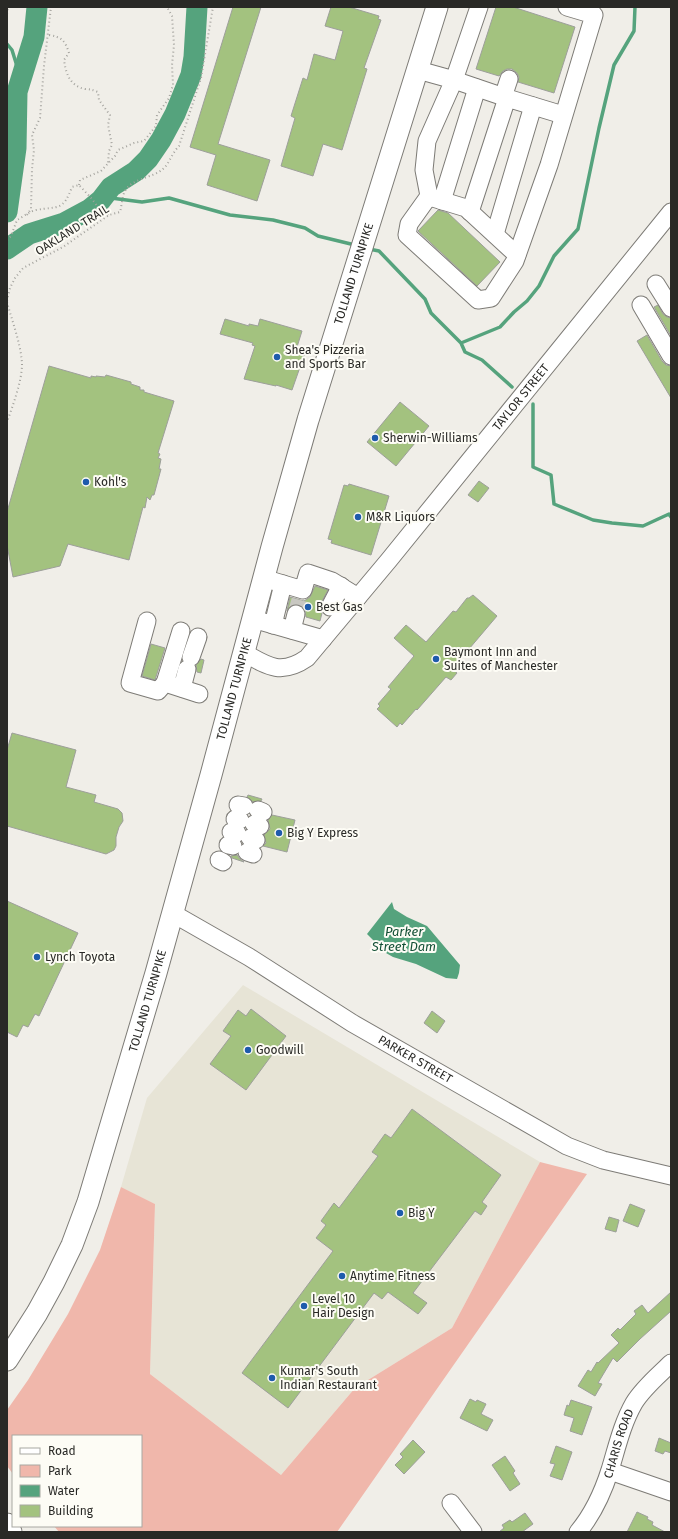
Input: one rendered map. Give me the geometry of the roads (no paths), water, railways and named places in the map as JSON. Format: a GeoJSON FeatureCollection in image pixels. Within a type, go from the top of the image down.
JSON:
{"type":"FeatureCollection","features":[{"type":"Feature","properties":{"kind":"main road","name":"TOLLAND TURNPIKE"},"geometry":{"type":"LineString","coordinates":[[7,1360],[46,1298],[79,1227],[114,1116],[172,914],[211,775],[263,578],[311,410],[437,7]]}},
{"type":"Feature","properties":{"kind":"main road"},"geometry":{"type":"LineString","coordinates":[[7,1524],[11,1532]]}},
{"type":"Feature","properties":{"kind":"street"},"geometry":{"type":"LineString","coordinates":[[435,198],[424,170],[427,141],[454,80],[479,7]]}},
{"type":"Feature","properties":{"kind":"street"},"geometry":{"type":"LineString","coordinates":[[477,88],[435,198],[409,224],[407,235],[478,300],[491,298],[515,261],[548,165],[594,15],[567,7]]}},
{"type":"Feature","properties":{"kind":"street"},"geometry":{"type":"LineString","coordinates":[[418,70],[563,115]]}},
{"type":"Feature","properties":{"kind":"street"},"geometry":{"type":"LineString","coordinates":[[470,212],[505,97],[509,79]]}},
{"type":"Feature","properties":{"kind":"street"},"geometry":{"type":"LineString","coordinates":[[495,234],[533,106]]}},
{"type":"Feature","properties":{"kind":"street"},"geometry":{"type":"LineString","coordinates":[[435,198],[466,208],[517,255]]}},
{"type":"Feature","properties":{"kind":"street","name":"TAYLOR STREET"},"geometry":{"type":"LineString","coordinates":[[243,652],[261,663],[280,668],[295,666],[307,658],[671,212]]}},
{"type":"Feature","properties":{"kind":"street"},"geometry":{"type":"LineString","coordinates":[[656,284],[671,308]]}},
{"type":"Feature","properties":{"kind":"street"},"geometry":{"type":"LineString","coordinates":[[641,305],[671,356]]}},
{"type":"Feature","properties":{"kind":"street"},"geometry":{"type":"LineString","coordinates":[[253,618],[291,607],[308,573],[332,581],[358,597]]}},
{"type":"Feature","properties":{"kind":"street"},"geometry":{"type":"LineString","coordinates":[[263,578],[323,639]]}},
{"type":"Feature","properties":{"kind":"street"},"geometry":{"type":"LineString","coordinates":[[330,607],[341,586]]}},
{"type":"Feature","properties":{"kind":"street"},"geometry":{"type":"LineString","coordinates":[[147,621],[130,682],[158,691],[165,683],[181,631]]}},
{"type":"Feature","properties":{"kind":"street"},"geometry":{"type":"LineString","coordinates":[[182,688],[198,637]]}},
{"type":"Feature","properties":{"kind":"street"},"geometry":{"type":"LineString","coordinates":[[165,683],[199,694]]}},
{"type":"Feature","properties":{"kind":"street","name":"PARKER STREET"},"geometry":{"type":"LineString","coordinates":[[172,914],[249,957],[352,1023],[566,1146],[603,1160],[671,1176]]}},
{"type":"Feature","properties":{"kind":"street","name":"CHARIS ROAD"},"geometry":{"type":"LineString","coordinates":[[578,1532],[584,1525],[599,1498],[610,1471],[622,1430],[634,1403],[671,1362]]}},
{"type":"Feature","properties":{"kind":"street"},"geometry":{"type":"LineString","coordinates":[[610,1471],[671,1492]]}},
{"type":"Feature","properties":{"kind":"street"},"geometry":{"type":"LineString","coordinates":[[451,1503],[473,1532]]}},
{"type":"Feature","properties":{"kind":"water","name":"Parker Street Dam"},"geometry":{"type":"Polygon","coordinates":[[[392,902],[394,909],[427,926],[460,965],[457,979],[446,978],[416,964],[393,957],[386,953],[367,934],[392,902]]]}},
{"type":"Feature","properties":{"kind":"waterway"},"geometry":{"type":"LineString","coordinates":[[7,212],[16,148],[17,92],[34,37],[37,7]]}},
{"type":"Feature","properties":{"kind":"waterway"},"geometry":{"type":"LineString","coordinates":[[7,249],[29,234],[64,223],[90,209],[101,200],[111,187],[136,171],[148,159],[161,140],[175,114],[191,75],[194,57],[197,7]]}},
{"type":"Feature","properties":{"kind":"waterway"},"geometry":{"type":"LineString","coordinates":[[369,249],[379,251],[425,299],[431,313],[461,343],[500,327],[527,301],[539,286],[554,256],[578,229],[614,65],[634,31],[635,7]]}},
{"type":"Feature","properties":{"kind":"waterway"},"geometry":{"type":"LineString","coordinates":[[7,44],[12,50],[21,79]]}},
{"type":"Feature","properties":{"kind":"waterway"},"geometry":{"type":"LineString","coordinates":[[103,197],[142,202],[169,198],[230,215],[273,220],[305,228],[318,236],[355,245]]}},
{"type":"Feature","properties":{"kind":"waterway"},"geometry":{"type":"LineString","coordinates":[[461,343],[465,352],[482,360],[512,387]]}},
{"type":"Feature","properties":{"kind":"waterway"},"geometry":{"type":"LineString","coordinates":[[533,404],[533,467],[551,475],[554,504],[593,520],[612,523],[643,526],[669,514],[671,517]]}},
{"type":"Feature","properties":{"kind":"tunnel"},"geometry":{"type":"LineString","coordinates":[[296,614],[300,600]]}},
{"type":"Feature","properties":{"kind":"place","name":"Shea's Pizzeria and Sports Bar"},"geometry":{"type":"Point","coordinates":[277,357]}},
{"type":"Feature","properties":{"kind":"place","name":"Sherwin-Williams"},"geometry":{"type":"Point","coordinates":[375,438]}},
{"type":"Feature","properties":{"kind":"place","name":"Kohl's"},"geometry":{"type":"Point","coordinates":[86,482]}},
{"type":"Feature","properties":{"kind":"place","name":"M&R Liquors"},"geometry":{"type":"Point","coordinates":[358,517]}},
{"type":"Feature","properties":{"kind":"place","name":"Best Gas"},"geometry":{"type":"Point","coordinates":[308,607]}},
{"type":"Feature","properties":{"kind":"place","name":"Baymont Inn and Suites of Manchester"},"geometry":{"type":"Point","coordinates":[436,659]}},
{"type":"Feature","properties":{"kind":"place","name":"Big Y Express"},"geometry":{"type":"Point","coordinates":[279,833]}},
{"type":"Feature","properties":{"kind":"place","name":"Lynch Toyota"},"geometry":{"type":"Point","coordinates":[37,957]}},
{"type":"Feature","properties":{"kind":"place","name":"Goodwill"},"geometry":{"type":"Point","coordinates":[248,1050]}},
{"type":"Feature","properties":{"kind":"place","name":"Big Y"},"geometry":{"type":"Point","coordinates":[400,1213]}},
{"type":"Feature","properties":{"kind":"place","name":"Anytime Fitness"},"geometry":{"type":"Point","coordinates":[342,1276]}},
{"type":"Feature","properties":{"kind":"place","name":"Level 10 Hair Design"},"geometry":{"type":"Point","coordinates":[304,1306]}},
{"type":"Feature","properties":{"kind":"place","name":"Kumar's South Indian Restaurant"},"geometry":{"type":"Point","coordinates":[272,1378]}}]}
